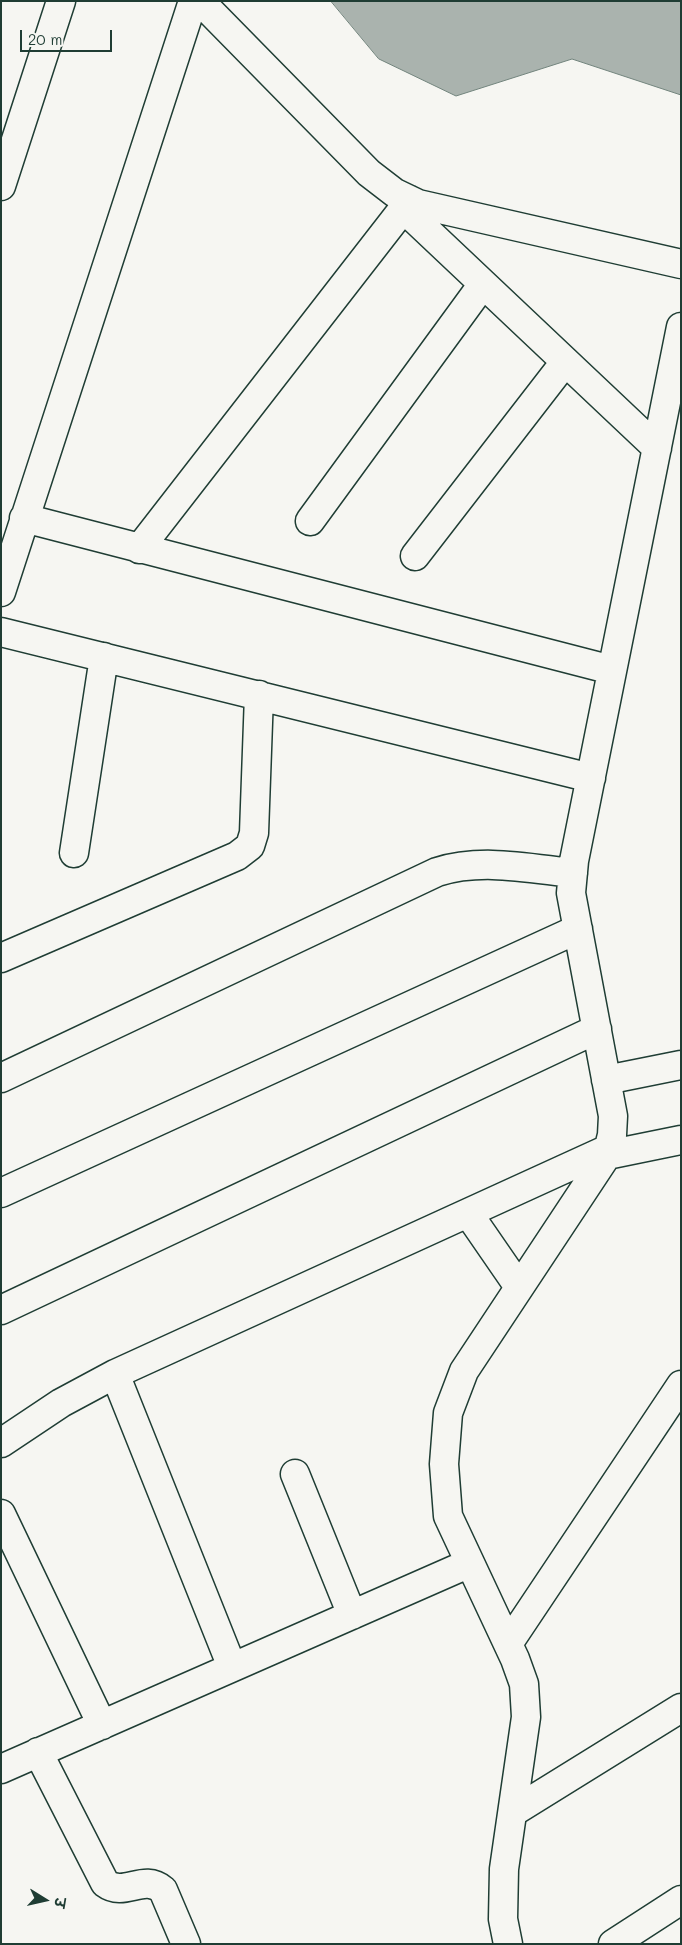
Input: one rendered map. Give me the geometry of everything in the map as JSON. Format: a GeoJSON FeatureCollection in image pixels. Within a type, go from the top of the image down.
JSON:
{"type":"FeatureCollection","features":[{"type":"Feature","properties":{"kind":"street"},"geometry":{"type":"LineString","coordinates":[[1,186],[61,1]]}},
{"type":"Feature","properties":{"kind":"street"},"geometry":{"type":"LineString","coordinates":[[1,592],[193,1]]}},
{"type":"Feature","properties":{"kind":"street"},"geometry":{"type":"LineString","coordinates":[[200,1],[369,173],[395,193],[483,284],[656,448]]}},
{"type":"Feature","properties":{"kind":"street"},"geometry":{"type":"LineString","coordinates":[[139,549],[407,205],[418,204],[681,264]]}},
{"type":"Feature","properties":{"kind":"street"},"geometry":{"type":"LineString","coordinates":[[310,521],[483,284]]}},
{"type":"Feature","properties":{"kind":"street"},"geometry":{"type":"LineString","coordinates":[[508,1944],[503,1919],[504,1869],[526,1717],[524,1684],[508,1644],[448,1516],[444,1464],[448,1413],[464,1371],[607,1152],[612,1135],[613,1116],[571,893],[590,778],[656,448],[673,412],[681,327]]}},
{"type":"Feature","properties":{"kind":"street"},"geometry":{"type":"LineString","coordinates":[[415,556],[565,362]]}},
{"type":"Feature","properties":{"kind":"street"},"geometry":{"type":"LineString","coordinates":[[24,518],[612,670]]}},
{"type":"Feature","properties":{"kind":"street"},"geometry":{"type":"LineString","coordinates":[[1,632],[590,778]]}},
{"type":"Feature","properties":{"kind":"street"},"geometry":{"type":"LineString","coordinates":[[74,853],[104,657]]}},
{"type":"Feature","properties":{"kind":"street"},"geometry":{"type":"LineString","coordinates":[[1,958],[238,856],[250,846],[254,833],[259,696]]}},
{"type":"Feature","properties":{"kind":"street"},"geometry":{"type":"LineString","coordinates":[[1,1078],[437,872],[457,866],[479,864],[573,872]]}},
{"type":"Feature","properties":{"kind":"street"},"geometry":{"type":"LineString","coordinates":[[1,1193],[578,929]]}},
{"type":"Feature","properties":{"kind":"street"},"geometry":{"type":"LineString","coordinates":[[1,1310],[597,1029]]}},
{"type":"Feature","properties":{"kind":"street"},"geometry":{"type":"LineString","coordinates":[[606,1080],[681,1065]]}},
{"type":"Feature","properties":{"kind":"street"},"geometry":{"type":"LineString","coordinates":[[1,1443],[61,1403],[115,1374],[468,1213],[607,1152],[681,1140]]}},
{"type":"Feature","properties":{"kind":"street"},"geometry":{"type":"LineString","coordinates":[[468,1213],[520,1287]]}},
{"type":"Feature","properties":{"kind":"street"},"geometry":{"type":"LineString","coordinates":[[115,1374],[232,1667]]}},
{"type":"Feature","properties":{"kind":"street"},"geometry":{"type":"LineString","coordinates":[[508,1644],[681,1385]]}},
{"type":"Feature","properties":{"kind":"street"},"geometry":{"type":"LineString","coordinates":[[295,1474],[352,1614]]}},
{"type":"Feature","properties":{"kind":"street"},"geometry":{"type":"LineString","coordinates":[[1,1514],[102,1725]]}},
{"type":"Feature","properties":{"kind":"street"},"geometry":{"type":"LineString","coordinates":[[1,1769],[470,1563]]}},
{"type":"Feature","properties":{"kind":"street"},"geometry":{"type":"LineString","coordinates":[[513,1812],[681,1708]]}},
{"type":"Feature","properties":{"kind":"street"},"geometry":{"type":"LineString","coordinates":[[38,1752],[105,1883],[112,1888],[119,1889],[148,1883],[157,1885],[163,1890],[186,1944]]}},
{"type":"Feature","properties":{"kind":"street"},"geometry":{"type":"LineString","coordinates":[[613,1944],[681,1900]]}},
{"type":"Feature","properties":{"kind":"shaded area"},"geometry":{"type":"Polygon","coordinates":[[[331,1],[681,1],[681,95],[572,59],[456,96],[379,59],[331,1]]]}}]}
